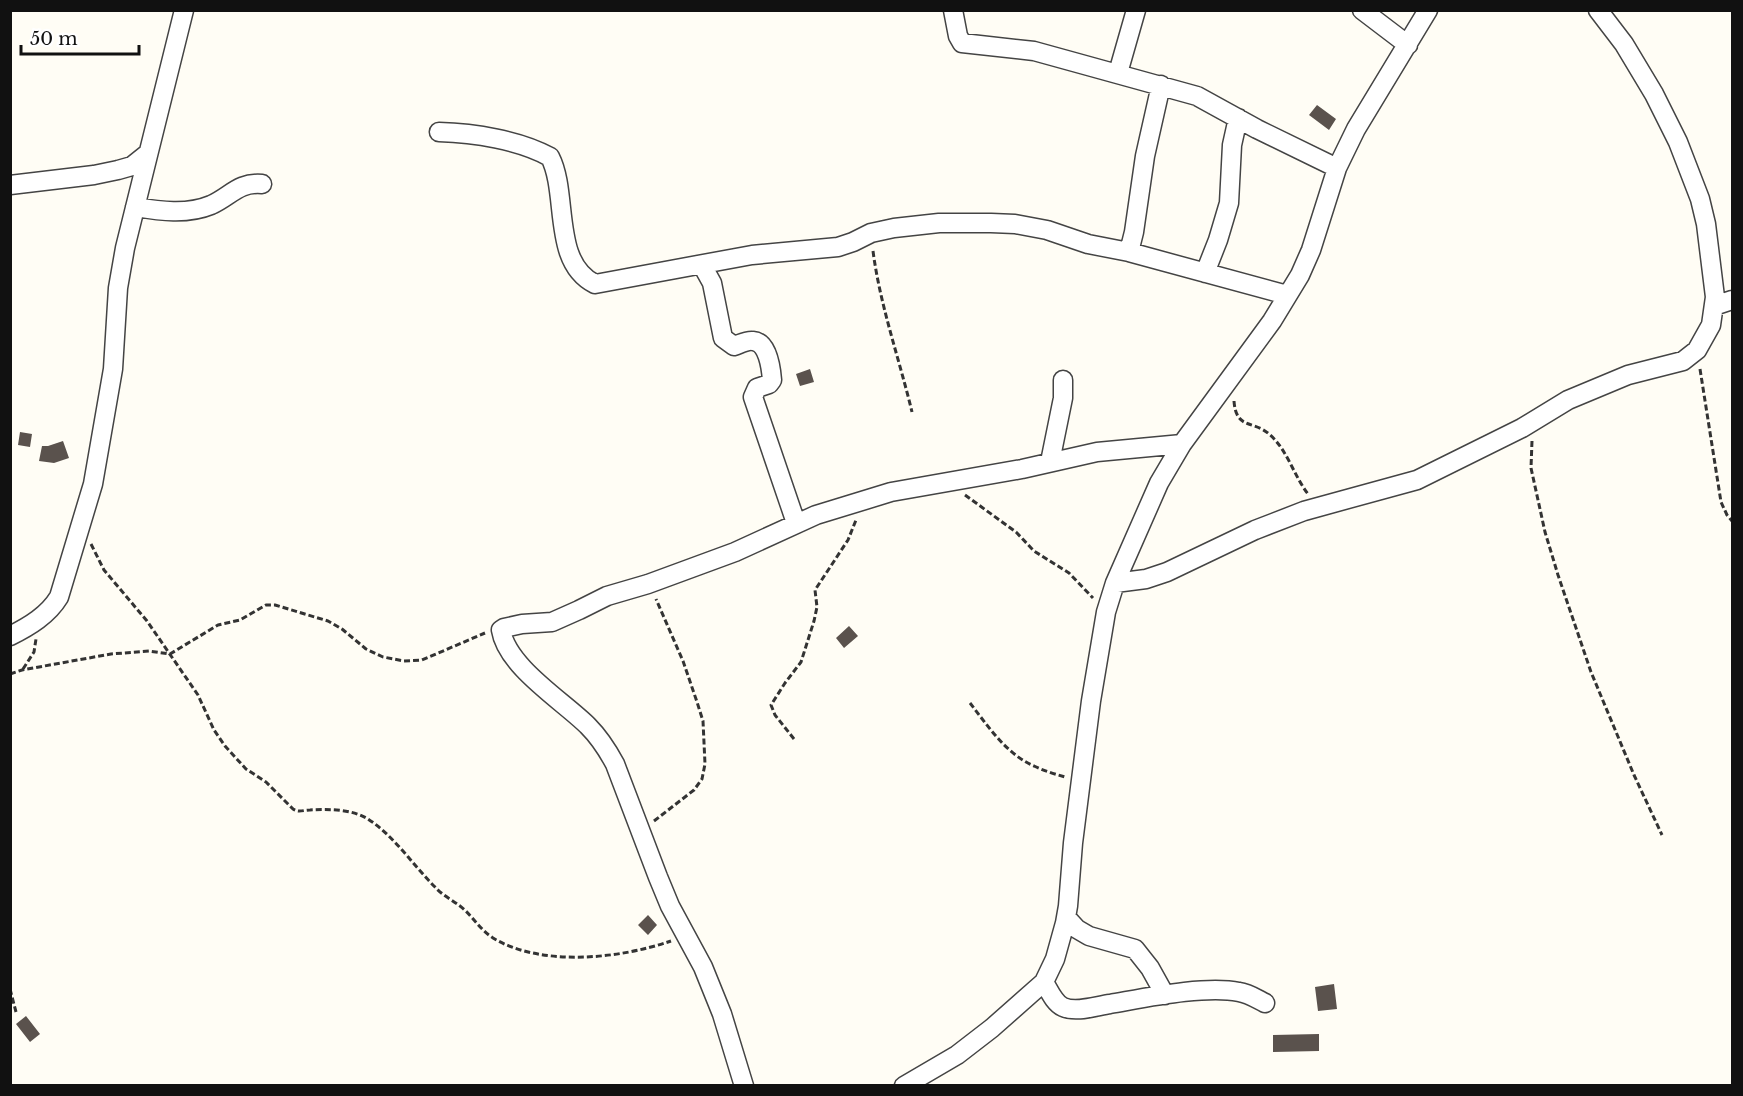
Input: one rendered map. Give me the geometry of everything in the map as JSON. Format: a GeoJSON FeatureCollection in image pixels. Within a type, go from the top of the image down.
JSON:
{"type":"FeatureCollection","features":[{"type":"Feature","properties":{"kind":"street"},"geometry":{"type":"LineString","coordinates":[[10,636],[38,620],[54,606],[81,528],[93,484],[111,385],[118,288],[147,154],[184,10]]}},
{"type":"Feature","properties":{"kind":"street"},"geometry":{"type":"LineString","coordinates":[[953,10],[957,36],[962,43],[1034,51],[1197,96],[1337,168]]}},
{"type":"Feature","properties":{"kind":"street"},"geometry":{"type":"LineString","coordinates":[[1118,74],[1136,10]]}},
{"type":"Feature","properties":{"kind":"street"},"geometry":{"type":"LineString","coordinates":[[1362,10],[1408,45]]}},
{"type":"Feature","properties":{"kind":"street"},"geometry":{"type":"LineString","coordinates":[[904,1086],[957,1055],[992,1028],[1044,981],[1055,958],[1066,917],[1091,701],[1106,612],[1115,583],[1159,483],[1182,444],[1272,321],[1300,275],[1311,250],[1337,168],[1356,129],[1428,10]]}},
{"type":"Feature","properties":{"kind":"street"},"geometry":{"type":"LineString","coordinates":[[1115,583],[1139,581],[1167,572],[1256,530],[1319,506],[1418,480],[1595,388],[1628,375],[1683,361],[1697,350],[1711,325],[1715,297],[1706,224],[1692,175],[1654,94],[1624,44],[1598,10]]}},
{"type":"Feature","properties":{"kind":"street"},"geometry":{"type":"LineString","coordinates":[[1129,252],[1161,85]]}},
{"type":"Feature","properties":{"kind":"street"},"geometry":{"type":"LineString","coordinates":[[1205,273],[1229,203],[1232,146],[1238,118]]}},
{"type":"Feature","properties":{"kind":"street"},"geometry":{"type":"LineString","coordinates":[[439,132],[464,132],[517,144],[550,157],[556,175],[566,250],[569,257],[591,283],[600,285],[752,255],[838,247],[871,233],[894,228],[939,224],[1015,224],[1047,230],[1088,244],[1129,252],[1287,296]]}},
{"type":"Feature","properties":{"kind":"street"},"geometry":{"type":"LineString","coordinates":[[10,185],[94,176],[132,166],[147,154]]}},
{"type":"Feature","properties":{"kind":"street"},"geometry":{"type":"LineString","coordinates":[[135,207],[179,212],[195,210],[210,206],[245,185],[262,184]]}},
{"type":"Feature","properties":{"kind":"street"},"geometry":{"type":"LineString","coordinates":[[702,265],[712,284],[723,338],[734,346],[756,341],[766,352],[772,380],[769,384],[757,388],[753,397],[796,523]]}},
{"type":"Feature","properties":{"kind":"street"},"geometry":{"type":"LineString","coordinates":[[1714,306],[1732,300]]}},
{"type":"Feature","properties":{"kind":"street"},"geometry":{"type":"LineString","coordinates":[[1050,462],[1063,398],[1063,380]]}},
{"type":"Feature","properties":{"kind":"street"},"geometry":{"type":"LineString","coordinates":[[744,1086],[722,1014],[703,967],[670,906],[615,764],[589,727],[544,689],[515,659],[501,630],[504,627],[522,624],[552,622],[607,596],[648,584],[735,552],[796,523],[839,507],[891,492],[1131,447],[1182,444]]}},
{"type":"Feature","properties":{"kind":"street"},"geometry":{"type":"LineString","coordinates":[[1066,917],[1077,929],[1089,936],[1136,949],[1165,995]]}},
{"type":"Feature","properties":{"kind":"street"},"geometry":{"type":"LineString","coordinates":[[1044,981],[1056,1001],[1068,1009],[1165,995],[1227,990],[1242,992],[1265,1003]]}},
{"type":"Feature","properties":{"kind":"path"},"geometry":{"type":"LineString","coordinates":[[871,233],[876,274],[912,412]]}},
{"type":"Feature","properties":{"kind":"path"},"geometry":{"type":"LineString","coordinates":[[1697,350],[1721,502],[1732,521]]}},
{"type":"Feature","properties":{"kind":"path"},"geometry":{"type":"LineString","coordinates":[[1233,375],[1235,408],[1238,417],[1244,423],[1263,429],[1271,435],[1302,487],[1319,506]]}},
{"type":"Feature","properties":{"kind":"path"},"geometry":{"type":"LineString","coordinates":[[1534,421],[1531,468],[1545,532],[1558,575],[1591,672],[1662,835]]}},
{"type":"Feature","properties":{"kind":"path"},"geometry":{"type":"LineString","coordinates":[[945,481],[1003,522],[1034,551],[1069,573],[1106,612]]}},
{"type":"Feature","properties":{"kind":"path"},"geometry":{"type":"LineString","coordinates":[[794,739],[775,715],[771,705],[801,662],[817,607],[815,590],[848,540],[865,500]]}},
{"type":"Feature","properties":{"kind":"path"},"geometry":{"type":"LineString","coordinates":[[81,528],[109,577],[147,621],[198,695],[219,738],[246,769],[266,782],[286,804],[297,812],[310,810],[352,812],[366,818],[381,829],[435,888],[461,906],[482,930],[495,939],[521,949],[548,956],[590,957],[639,950],[686,936]]}},
{"type":"Feature","properties":{"kind":"path"},"geometry":{"type":"LineString","coordinates":[[640,831],[694,790],[705,770],[703,721],[683,660],[648,584]]}},
{"type":"Feature","properties":{"kind":"path"},"geometry":{"type":"LineString","coordinates":[[10,674],[111,654],[149,651],[170,654],[218,625],[240,620],[266,605],[275,605],[328,621],[342,629],[366,649],[383,657],[404,661],[422,660],[487,633],[501,630]]}},
{"type":"Feature","properties":{"kind":"path"},"geometry":{"type":"LineString","coordinates":[[22,670],[34,652],[38,620]]}},
{"type":"Feature","properties":{"kind":"path"},"geometry":{"type":"LineString","coordinates":[[970,703],[999,740],[1032,766],[1081,783]]}},
{"type":"Feature","properties":{"kind":"path"},"geometry":{"type":"LineString","coordinates":[[10,989],[16,1012]]}},
{"type":"Feature","properties":{"kind":"building"},"geometry":{"type":"Polygon","coordinates":[[[1317,105],[1336,119],[1329,130],[1309,115],[1317,105]]]}},
{"type":"Feature","properties":{"kind":"building"},"geometry":{"type":"Polygon","coordinates":[[[810,369],[814,382],[800,386],[796,374],[810,369]]]}},
{"type":"Feature","properties":{"kind":"building"},"geometry":{"type":"Polygon","coordinates":[[[20,432],[32,434],[30,447],[18,445],[20,432]]]}},
{"type":"Feature","properties":{"kind":"building"},"geometry":{"type":"Polygon","coordinates":[[[63,441],[69,458],[54,463],[39,461],[42,446],[63,441]]]}},
{"type":"Feature","properties":{"kind":"building"},"geometry":{"type":"Polygon","coordinates":[[[849,626],[858,636],[844,648],[836,638],[849,626]]]}},
{"type":"Feature","properties":{"kind":"building"},"geometry":{"type":"Polygon","coordinates":[[[648,915],[657,925],[648,935],[638,925],[648,915]]]}},
{"type":"Feature","properties":{"kind":"building"},"geometry":{"type":"Polygon","coordinates":[[[1334,984],[1337,1009],[1318,1011],[1315,987],[1334,984]]]}},
{"type":"Feature","properties":{"kind":"building"},"geometry":{"type":"Polygon","coordinates":[[[26,1016],[40,1034],[30,1042],[16,1024],[26,1016]]]}},
{"type":"Feature","properties":{"kind":"building"},"geometry":{"type":"Polygon","coordinates":[[[1319,1034],[1319,1051],[1273,1052],[1273,1035],[1319,1034]]]}}]}
